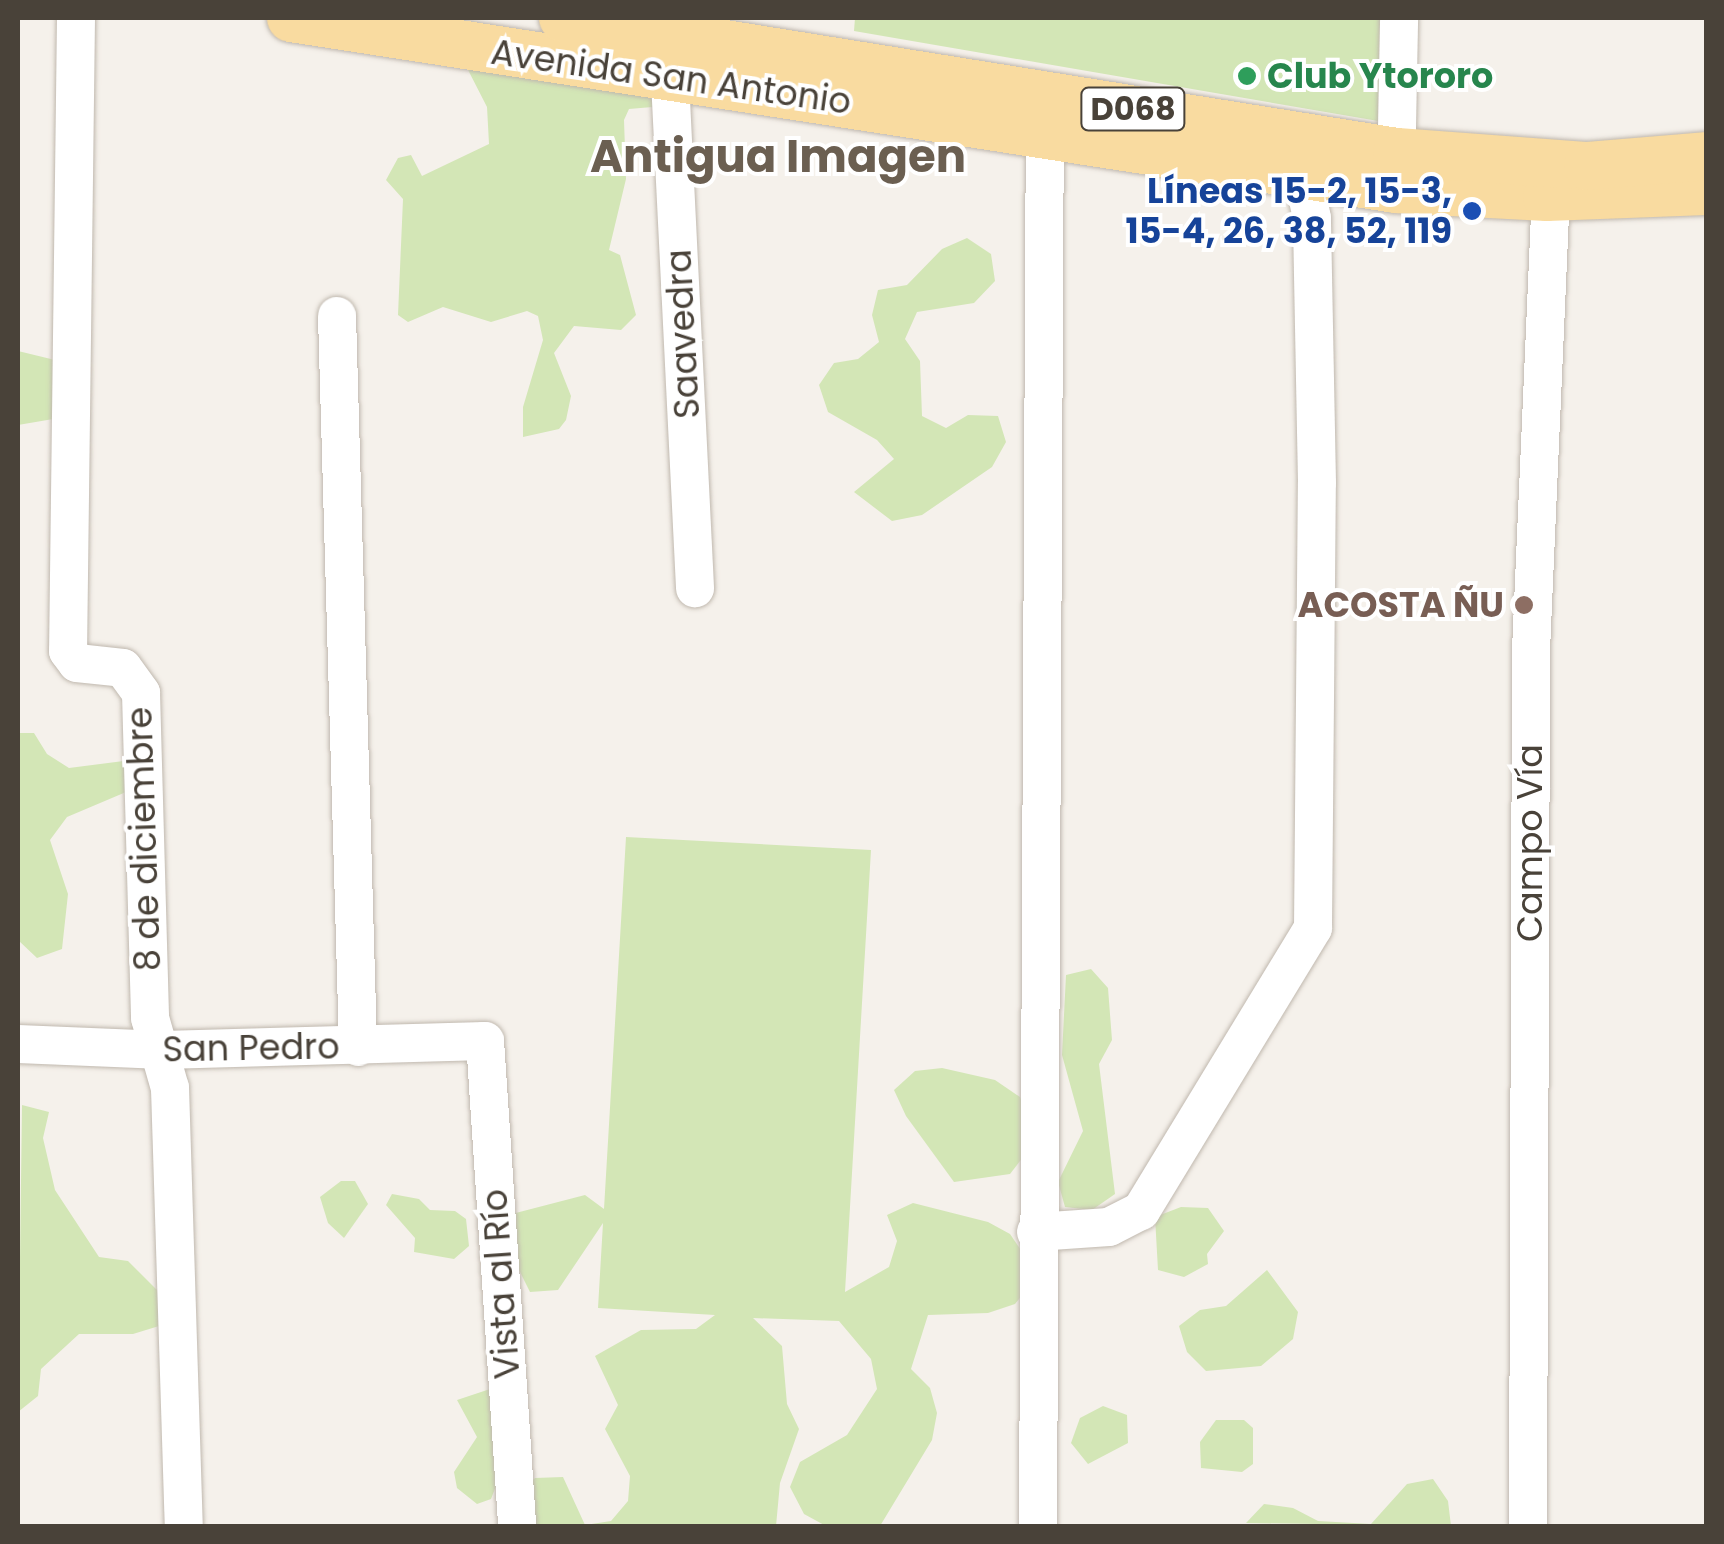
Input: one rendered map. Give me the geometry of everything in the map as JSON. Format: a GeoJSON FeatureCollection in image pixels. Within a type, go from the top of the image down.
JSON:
{"type":"FeatureCollection","features":[{"type":"Feature","properties":{"kind":"main road","name":"Avenida San Antonio"},"geometry":{"type":"LineString","coordinates":[[291,18],[676,44]]}},
{"type":"Feature","properties":{"kind":"main road","name":"Avenida San Antonio"},"geometry":{"type":"LineString","coordinates":[[563,18],[676,44],[1045,112],[1396,171]]}},
{"type":"Feature","properties":{"kind":"main road","name":"Avenida San Antonio"},"geometry":{"type":"LineString","coordinates":[[1045,112],[1302,172],[1396,171],[1706,191]]}},
{"type":"Feature","properties":{"kind":"main road","name":"Avenida San Antonio"},"geometry":{"type":"LineString","coordinates":[[1550,179],[1588,166],[1706,156]]}},
{"type":"Feature","properties":{"kind":"street","name":"8 de diciembre"},"geometry":{"type":"LineString","coordinates":[[76,18],[68,651],[77,663],[123,668],[140,692],[150,1018],[163,1050],[170,1088],[184,1526]]}},
{"type":"Feature","properties":{"kind":"street"},"geometry":{"type":"LineString","coordinates":[[1396,171],[1399,18]]}},
{"type":"Feature","properties":{"kind":"street","name":"Saavedra"},"geometry":{"type":"LineString","coordinates":[[676,44],[695,588]]}},
{"type":"Feature","properties":{"kind":"street"},"geometry":{"type":"LineString","coordinates":[[1038,1526],[1036,1232],[1044,724],[1045,112]]}},
{"type":"Feature","properties":{"kind":"street"},"geometry":{"type":"LineString","coordinates":[[1036,1232],[1109,1226],[1140,1211],[1313,928],[1316,464],[1312,218],[1302,172]]}},
{"type":"Feature","properties":{"kind":"street","name":"Campo Vía"},"geometry":{"type":"LineString","coordinates":[[1528,1526],[1531,650],[1550,179]]}},
{"type":"Feature","properties":{"kind":"street"},"geometry":{"type":"LineString","coordinates":[[337,316],[358,1047]]}},
{"type":"Feature","properties":{"kind":"street","name":"San Pedro"},"geometry":{"type":"LineString","coordinates":[[18,1044],[163,1050],[485,1041]]}},
{"type":"Feature","properties":{"kind":"street","name":"Vista al Río"},"geometry":{"type":"LineString","coordinates":[[485,1041],[516,1526]]}},
{"type":"Feature","properties":{"kind":"green space","name":"Club Ytororo"},"geometry":{"type":"Polygon","coordinates":[[[855,18],[1380,18],[1378,121],[854,31],[855,18]]]}},
{"type":"Feature","properties":{"kind":"green space"},"geometry":{"type":"Polygon","coordinates":[[[628,55],[664,106],[629,109],[624,120],[626,179],[609,250],[620,255],[636,315],[621,330],[574,326],[554,353],[571,396],[566,420],[559,429],[523,437],[523,407],[543,340],[538,316],[527,311],[491,322],[443,307],[408,322],[398,315],[403,199],[386,180],[398,158],[411,155],[422,176],[489,144],[487,107],[465,64],[628,55]]]}},
{"type":"Feature","properties":{"kind":"green space"},"geometry":{"type":"Polygon","coordinates":[[[967,238],[991,254],[995,281],[974,303],[917,312],[905,339],[920,361],[922,416],[946,428],[968,415],[998,416],[1006,442],[992,467],[922,515],[892,521],[854,492],[894,459],[877,440],[828,412],[819,385],[834,363],[858,359],[879,342],[872,315],[878,290],[907,285],[942,249],[967,238]]]}},
{"type":"Feature","properties":{"kind":"green space"},"geometry":{"type":"Polygon","coordinates":[[[18,351],[55,360],[65,417],[18,425],[18,351]]]}},
{"type":"Feature","properties":{"kind":"green space"},"geometry":{"type":"Polygon","coordinates":[[[18,733],[34,733],[47,754],[69,768],[147,758],[145,784],[67,817],[50,840],[68,894],[62,949],[37,958],[18,940],[18,733]]]}},
{"type":"Feature","properties":{"kind":"green space"},"geometry":{"type":"Polygon","coordinates":[[[626,837],[871,850],[845,1292],[889,1267],[897,1241],[887,1215],[913,1203],[988,1222],[1010,1234],[1025,1256],[1033,1282],[1015,1304],[988,1313],[928,1315],[911,1369],[930,1388],[937,1413],[932,1440],[880,1526],[826,1526],[804,1514],[790,1487],[800,1462],[847,1435],[877,1389],[871,1359],[839,1321],[753,1318],[782,1346],[787,1404],[799,1429],[780,1483],[776,1526],[528,1526],[515,1497],[535,1478],[563,1477],[585,1525],[611,1521],[628,1501],[630,1476],[605,1429],[618,1405],[595,1356],[641,1330],[696,1329],[715,1315],[598,1308],[603,1223],[558,1290],[530,1292],[505,1242],[508,1215],[585,1195],[604,1209],[626,837]]]}},
{"type":"Feature","properties":{"kind":"green space"},"geometry":{"type":"Polygon","coordinates":[[[1091,969],[1108,988],[1112,1040],[1099,1064],[1115,1194],[1092,1210],[1065,1207],[1058,1182],[1083,1131],[1062,1055],[1066,975],[1091,969]]]}},
{"type":"Feature","properties":{"kind":"green space"},"geometry":{"type":"Polygon","coordinates":[[[942,1068],[995,1080],[1020,1097],[1031,1124],[1027,1152],[1010,1174],[954,1182],[906,1116],[894,1090],[915,1071],[942,1068]]]}},
{"type":"Feature","properties":{"kind":"green space"},"geometry":{"type":"Polygon","coordinates":[[[22,1105],[49,1112],[43,1138],[55,1190],[99,1257],[128,1261],[165,1298],[159,1326],[133,1334],[79,1334],[41,1369],[38,1396],[18,1412],[22,1105]]]}},
{"type":"Feature","properties":{"kind":"green space"},"geometry":{"type":"Polygon","coordinates":[[[341,1181],[355,1181],[368,1204],[344,1238],[328,1223],[320,1197],[341,1181]]]}},
{"type":"Feature","properties":{"kind":"green space"},"geometry":{"type":"Polygon","coordinates":[[[392,1194],[419,1199],[430,1210],[455,1211],[466,1219],[469,1246],[454,1259],[414,1252],[415,1238],[386,1205],[392,1194]]]}},
{"type":"Feature","properties":{"kind":"green space"},"geometry":{"type":"Polygon","coordinates":[[[1181,1207],[1208,1208],[1224,1231],[1207,1254],[1208,1264],[1184,1277],[1158,1270],[1155,1217],[1181,1207]]]}},
{"type":"Feature","properties":{"kind":"green space"},"geometry":{"type":"Polygon","coordinates":[[[1267,1270],[1298,1312],[1293,1339],[1261,1366],[1206,1371],[1187,1352],[1179,1326],[1200,1310],[1226,1306],[1267,1270]]]}},
{"type":"Feature","properties":{"kind":"green space"},"geometry":{"type":"Polygon","coordinates":[[[496,1387],[496,1486],[491,1499],[477,1504],[457,1488],[454,1472],[477,1437],[457,1400],[496,1387]]]}},
{"type":"Feature","properties":{"kind":"green space"},"geometry":{"type":"Polygon","coordinates":[[[1103,1406],[1127,1415],[1128,1443],[1088,1464],[1071,1443],[1080,1418],[1103,1406]]]}},
{"type":"Feature","properties":{"kind":"green space"},"geometry":{"type":"Polygon","coordinates":[[[1216,1420],[1244,1420],[1253,1428],[1253,1464],[1242,1472],[1201,1468],[1200,1442],[1216,1420]]]}},
{"type":"Feature","properties":{"kind":"green space"},"geometry":{"type":"Polygon","coordinates":[[[1433,1479],[1448,1501],[1451,1526],[1246,1523],[1264,1504],[1293,1508],[1318,1521],[1371,1524],[1407,1484],[1433,1479]]]}},
{"type":"Feature","properties":{"kind":"place","name":"Club Ytororo"},"geometry":{"type":"Point","coordinates":[1247,76]}},
{"type":"Feature","properties":{"kind":"place","name":"Líneas 15-2, 15-3, 15-4, 26, 38, 52, 119"},"geometry":{"type":"Point","coordinates":[1472,211]}},
{"type":"Feature","properties":{"kind":"place","name":"ACOSTA ÑU"},"geometry":{"type":"Point","coordinates":[1524,605]}},
{"type":"Feature","properties":{"kind":"district","name":"Antigua Imagen"},"geometry":{"type":"Point","coordinates":[778,157]}}]}
